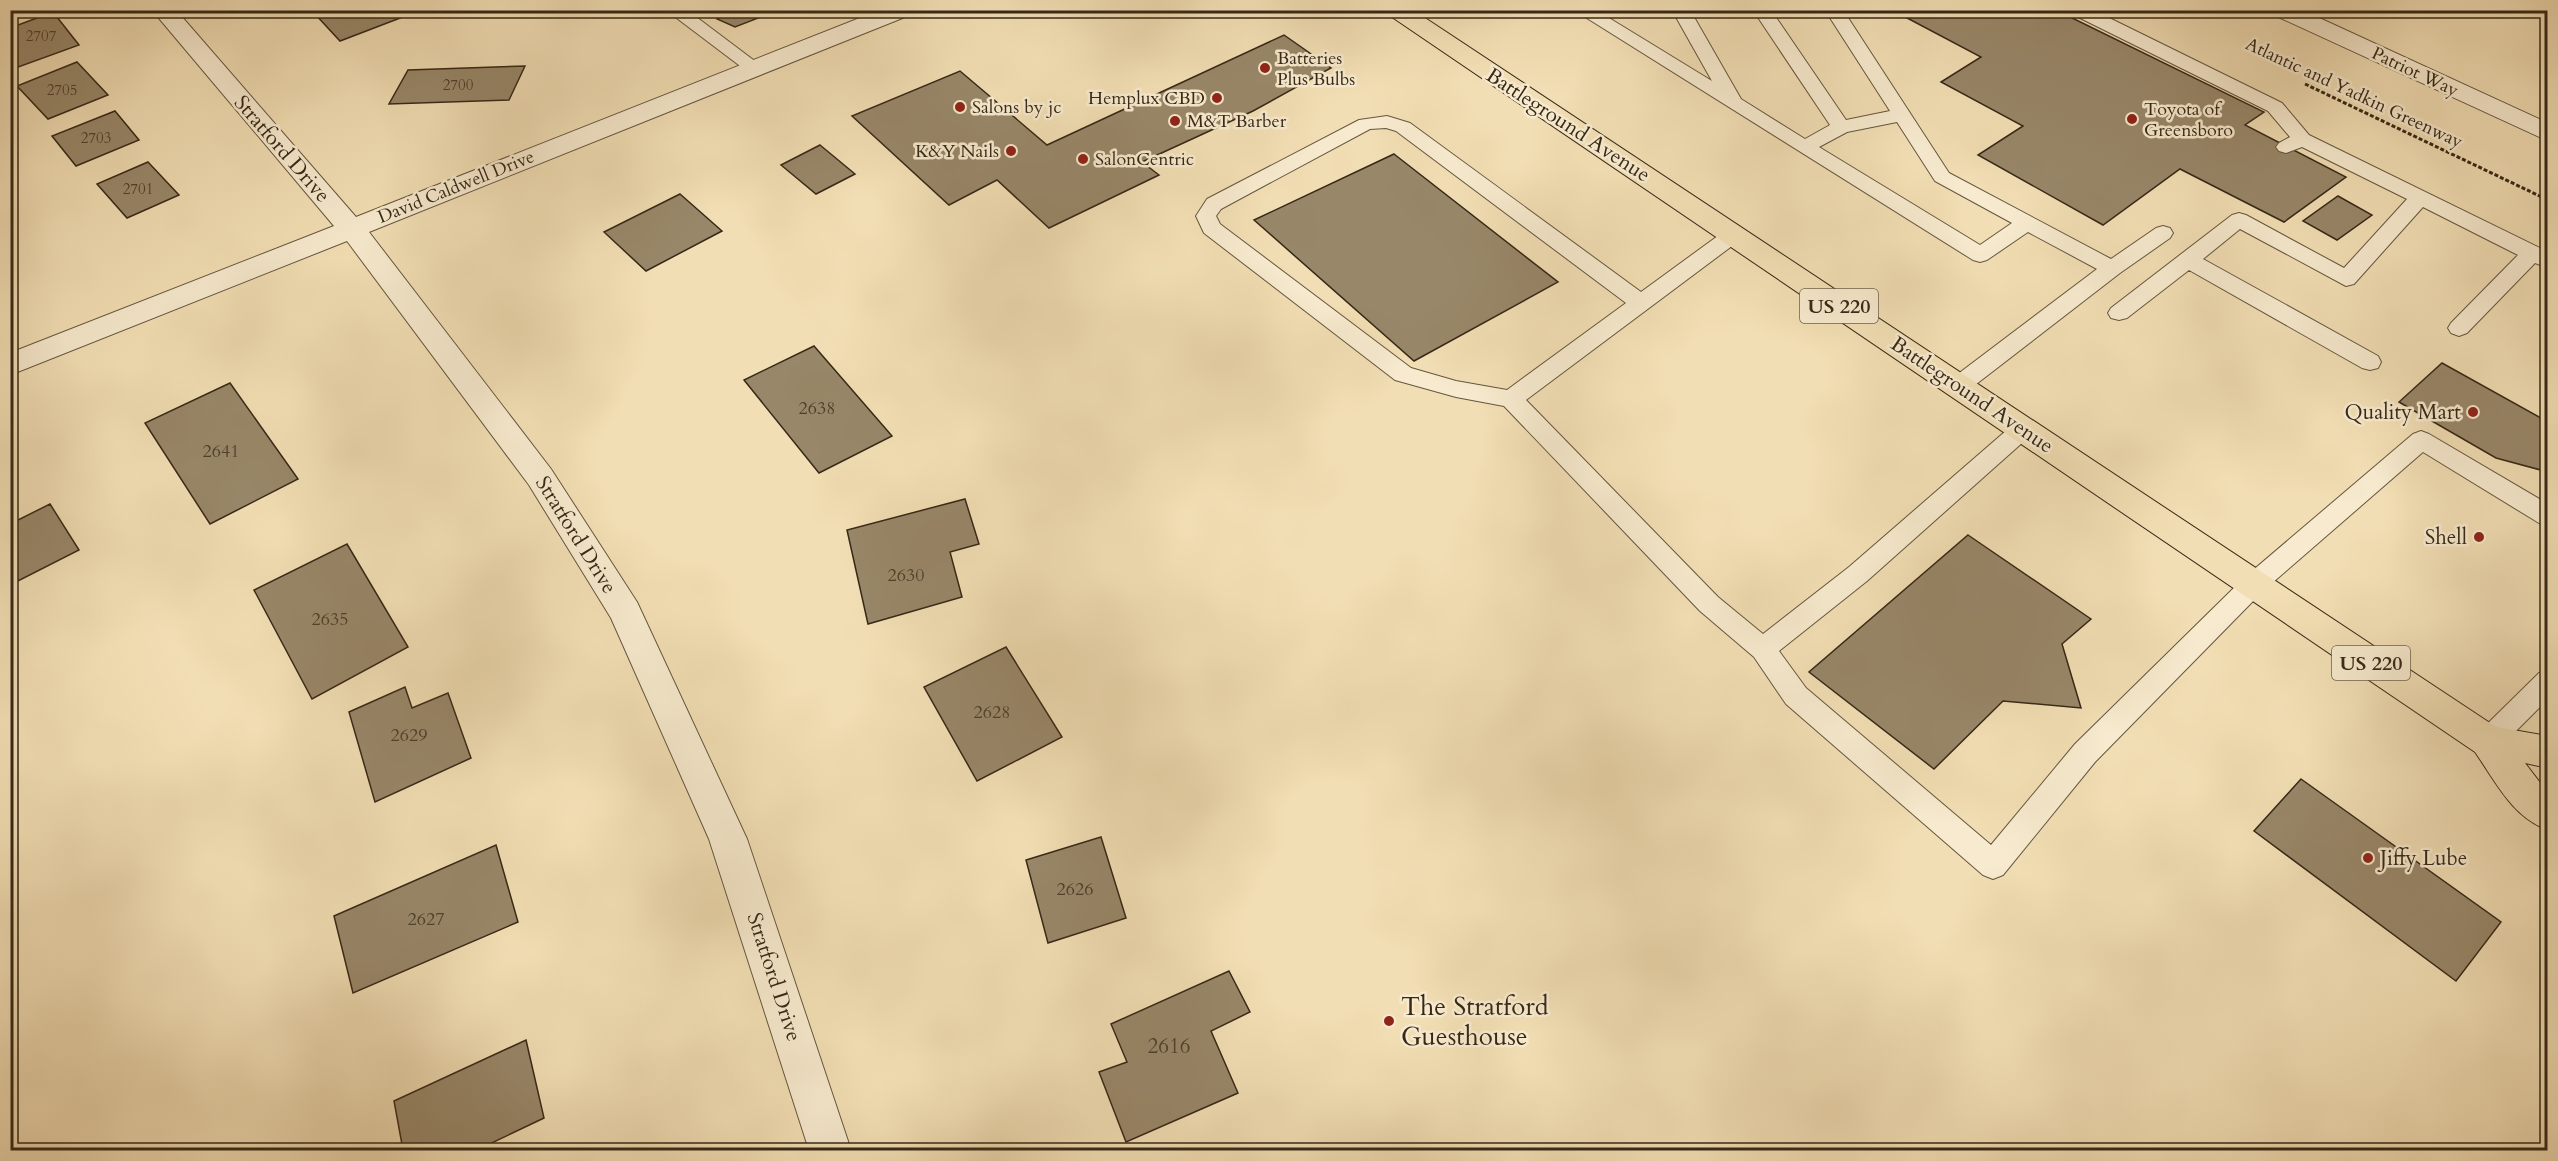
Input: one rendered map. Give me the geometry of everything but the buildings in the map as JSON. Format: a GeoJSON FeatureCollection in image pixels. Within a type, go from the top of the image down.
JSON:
{"type":"FeatureCollection","features":[{"type":"Feature","properties":{"kind":"main road","name":"Battleground Avenue"},"geometry":{"type":"LineString","coordinates":[[1397,10],[2488,741],[2532,803],[2547,814]]}},
{"type":"Feature","properties":{"kind":"main road","name":"Battleground Avenue"},"geometry":{"type":"LineString","coordinates":[[2488,741],[2547,752]]}},
{"type":"Feature","properties":{"kind":"street","name":"Stratford Drive"},"geometry":{"type":"LineString","coordinates":[[163,10],[351,228],[540,477],[625,612],[728,839],[830,1150]]}},
{"type":"Feature","properties":{"kind":"street","name":"David Caldwell Drive"},"geometry":{"type":"LineString","coordinates":[[10,365],[902,10]]}},
{"type":"Feature","properties":{"kind":"street","name":"Patriot Way"},"geometry":{"type":"LineString","coordinates":[[2282,10],[2547,133]]}},
{"type":"Feature","properties":{"kind":"lane"},"geometry":{"type":"LineString","coordinates":[[675,10],[754,68]]}},
{"type":"Feature","properties":{"kind":"lane"},"geometry":{"type":"LineString","coordinates":[[1583,10],[1980,255],[2027,223]]}},
{"type":"Feature","properties":{"kind":"lane"},"geometry":{"type":"LineString","coordinates":[[1616,10],[1630,39]]}},
{"type":"Feature","properties":{"kind":"lane"},"geometry":{"type":"LineString","coordinates":[[1681,10],[1734,103]]}},
{"type":"Feature","properties":{"kind":"lane"},"geometry":{"type":"LineString","coordinates":[[1762,10],[1841,127]]}},
{"type":"Feature","properties":{"kind":"lane"},"geometry":{"type":"LineString","coordinates":[[1834,10],[1942,177],[2112,268]]}},
{"type":"Feature","properties":{"kind":"lane"},"geometry":{"type":"LineString","coordinates":[[2078,10],[2275,107],[2294,143],[2420,198],[2540,257],[2458,328]]}},
{"type":"Feature","properties":{"kind":"lane"},"geometry":{"type":"LineString","coordinates":[[1805,147],[1841,127],[1901,115]]}},
{"type":"Feature","properties":{"kind":"lane"},"geometry":{"type":"LineString","coordinates":[[1640,302],[1402,127],[1387,122],[1366,124],[1214,204],[1206,216],[1211,228],[1403,374],[1511,399],[1590,478],[1709,604],[1763,649],[1796,696],[1993,865],[2085,753],[2254,584],[2421,440],[2547,516]]}},
{"type":"Feature","properties":{"kind":"lane"},"geometry":{"type":"LineString","coordinates":[[2119,312],[2239,220],[2346,279],[2420,198]]}},
{"type":"Feature","properties":{"kind":"lane"},"geometry":{"type":"LineString","coordinates":[[1958,386],[2112,268],[2163,232]]}},
{"type":"Feature","properties":{"kind":"lane"},"geometry":{"type":"LineString","coordinates":[[1511,399],[1733,235]]}},
{"type":"Feature","properties":{"kind":"lane"},"geometry":{"type":"LineString","coordinates":[[2188,260],[2370,362]]}},
{"type":"Feature","properties":{"kind":"lane"},"geometry":{"type":"LineString","coordinates":[[1763,649],[1858,574],[2023,429]]}},
{"type":"Feature","properties":{"kind":"lane"},"geometry":{"type":"LineString","coordinates":[[2488,741],[2547,681]]}},
{"type":"Feature","properties":{"kind":"path","name":"Atlantic and Yadkin Greenway"},"geometry":{"type":"LineString","coordinates":[[2300,82],[2547,200]]}},
{"type":"Feature","properties":{"kind":"place","name":"Batteries Plus Bulbs"},"geometry":{"type":"Point","coordinates":[1265,68]}},
{"type":"Feature","properties":{"kind":"place","name":"Hemplux CBD"},"geometry":{"type":"Point","coordinates":[1217,98]}},
{"type":"Feature","properties":{"kind":"place","name":"Salons by jc"},"geometry":{"type":"Point","coordinates":[960,107]}},
{"type":"Feature","properties":{"kind":"place","name":"Toyota of Greensboro"},"geometry":{"type":"Point","coordinates":[2132,119]}},
{"type":"Feature","properties":{"kind":"place","name":"M&T Barber"},"geometry":{"type":"Point","coordinates":[1175,121]}},
{"type":"Feature","properties":{"kind":"place","name":"K&Y Nails"},"geometry":{"type":"Point","coordinates":[1011,151]}},
{"type":"Feature","properties":{"kind":"place","name":"SalonCentric"},"geometry":{"type":"Point","coordinates":[1083,159]}},
{"type":"Feature","properties":{"kind":"place","name":"Quality Mart"},"geometry":{"type":"Point","coordinates":[2473,412]}},
{"type":"Feature","properties":{"kind":"place","name":"Shell"},"geometry":{"type":"Point","coordinates":[2479,537]}},
{"type":"Feature","properties":{"kind":"place","name":"Jiffy Lube"},"geometry":{"type":"Point","coordinates":[2368,858]}},
{"type":"Feature","properties":{"kind":"place","name":"The Stratford Guesthouse"},"geometry":{"type":"Point","coordinates":[1389,1021]}}]}
